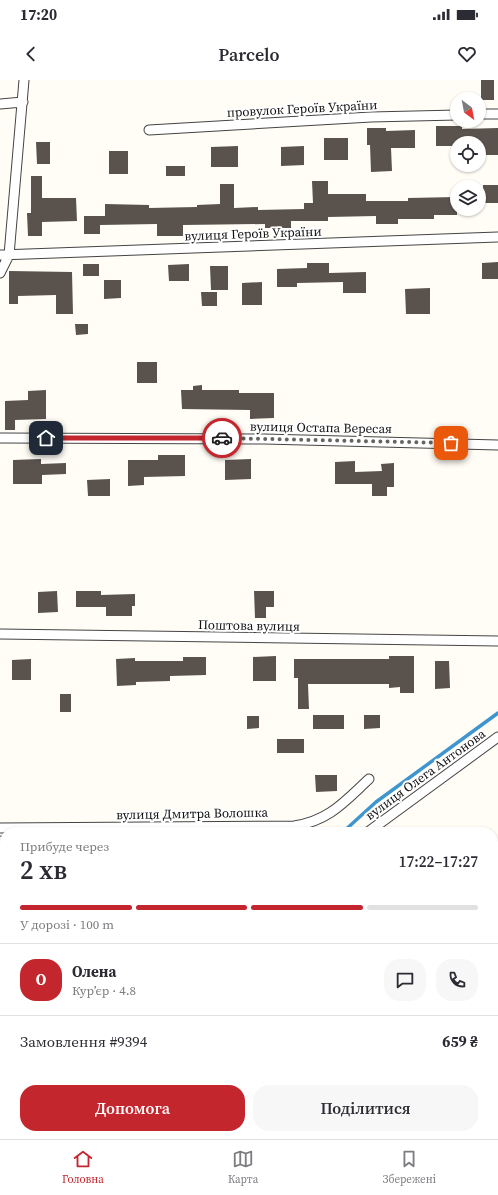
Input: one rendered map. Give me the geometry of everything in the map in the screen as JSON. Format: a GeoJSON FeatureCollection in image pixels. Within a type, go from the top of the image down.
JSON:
{"type":"FeatureCollection","features":[{"type":"Feature","properties":{"kind":"street"},"geometry":{"type":"LineString","coordinates":[[0,273],[4,255],[23,102],[24,80]]}},
{"type":"Feature","properties":{"kind":"street"},"geometry":{"type":"LineString","coordinates":[[0,104],[23,102]]}},
{"type":"Feature","properties":{"kind":"street"},"geometry":{"type":"LineString","coordinates":[[486,114],[498,114]]}},
{"type":"Feature","properties":{"kind":"street","name":"провулок Героїв України"},"geometry":{"type":"LineString","coordinates":[[149,130],[371,117],[450,115]]}},
{"type":"Feature","properties":{"kind":"street","name":"вулиця Героїв України"},"geometry":{"type":"LineString","coordinates":[[4,255],[498,237]]}},
{"type":"Feature","properties":{"kind":"street","name":"вулиця Остапа Вересая"},"geometry":{"type":"LineString","coordinates":[[0,438],[264,439],[498,445]]}},
{"type":"Feature","properties":{"kind":"street","name":"Поштова вулиця"},"geometry":{"type":"LineString","coordinates":[[0,634],[498,641]]}},
{"type":"Feature","properties":{"kind":"street","name":"вулиця Олега Антонова"},"geometry":{"type":"LineString","coordinates":[[375,827],[493,743],[498,737]]}},
{"type":"Feature","properties":{"kind":"street","name":"вулиця Дмитра Волошка"},"geometry":{"type":"LineString","coordinates":[[147,827],[294,826],[310,824],[332,813],[369,779]]}},
{"type":"Feature","properties":{"kind":"building"},"geometry":{"type":"Polygon","coordinates":[[[481,80],[494,80],[494,100],[486,100],[486,92],[481,92],[481,80]]]}},
{"type":"Feature","properties":{"kind":"building"},"geometry":{"type":"Polygon","coordinates":[[[436,126],[450,126],[450,128],[462,129],[498,128],[498,155],[486,155],[486,136],[450,136],[450,146],[436,146],[436,126]]]}},
{"type":"Feature","properties":{"kind":"building"},"geometry":{"type":"Polygon","coordinates":[[[367,128],[386,128],[386,131],[415,130],[415,148],[391,148],[392,171],[371,172],[370,145],[367,145],[367,128]]]}},
{"type":"Feature","properties":{"kind":"building"},"geometry":{"type":"Polygon","coordinates":[[[324,138],[348,138],[348,160],[324,160],[324,138]]]}},
{"type":"Feature","properties":{"kind":"building"},"geometry":{"type":"Polygon","coordinates":[[[36,142],[50,142],[50,164],[37,164],[36,142]]]}},
{"type":"Feature","properties":{"kind":"building"},"geometry":{"type":"Polygon","coordinates":[[[238,146],[238,167],[211,167],[211,147],[238,146]]]}},
{"type":"Feature","properties":{"kind":"building"},"geometry":{"type":"Polygon","coordinates":[[[304,146],[304,165],[281,166],[281,147],[304,146]]]}},
{"type":"Feature","properties":{"kind":"building"},"geometry":{"type":"Polygon","coordinates":[[[109,151],[128,151],[128,174],[109,174],[109,151]]]}},
{"type":"Feature","properties":{"kind":"building"},"geometry":{"type":"Polygon","coordinates":[[[166,166],[185,166],[185,176],[166,176],[166,166]]]}},
{"type":"Feature","properties":{"kind":"building"},"geometry":{"type":"Polygon","coordinates":[[[31,176],[42,176],[42,198],[76,198],[77,221],[42,222],[42,236],[28,236],[27,213],[31,213],[31,176]]]}},
{"type":"Feature","properties":{"kind":"building"},"geometry":{"type":"Polygon","coordinates":[[[312,181],[328,181],[328,194],[366,194],[366,201],[408,201],[408,198],[450,197],[450,215],[434,215],[434,219],[398,219],[398,224],[376,224],[376,216],[328,217],[328,221],[291,221],[291,228],[265,228],[265,224],[183,225],[183,236],[157,236],[157,224],[100,225],[100,234],[84,234],[84,216],[105,216],[105,204],[149,205],[149,208],[197,207],[197,205],[220,204],[220,184],[234,184],[234,208],[258,207],[258,210],[304,209],[304,203],[313,203],[312,181]]]}},
{"type":"Feature","properties":{"kind":"building"},"geometry":{"type":"Polygon","coordinates":[[[486,185],[498,185],[498,203],[486,203],[486,185]]]}},
{"type":"Feature","properties":{"kind":"building"},"geometry":{"type":"Polygon","coordinates":[[[498,262],[498,279],[482,279],[482,263],[498,262]]]}},
{"type":"Feature","properties":{"kind":"building"},"geometry":{"type":"Polygon","coordinates":[[[307,263],[329,263],[329,273],[366,272],[366,293],[343,293],[343,282],[297,283],[297,287],[277,287],[277,269],[307,268],[307,263]]]}},
{"type":"Feature","properties":{"kind":"building"},"geometry":{"type":"Polygon","coordinates":[[[83,264],[99,264],[99,276],[83,276],[83,264]]]}},
{"type":"Feature","properties":{"kind":"building"},"geometry":{"type":"Polygon","coordinates":[[[189,264],[189,281],[169,281],[168,265],[189,264]]]}},
{"type":"Feature","properties":{"kind":"building"},"geometry":{"type":"Polygon","coordinates":[[[210,266],[228,266],[228,290],[211,290],[210,266]]]}},
{"type":"Feature","properties":{"kind":"building"},"geometry":{"type":"Polygon","coordinates":[[[9,271],[72,272],[73,314],[56,314],[56,295],[18,296],[18,304],[9,304],[9,271]]]}},
{"type":"Feature","properties":{"kind":"building"},"geometry":{"type":"Polygon","coordinates":[[[104,280],[121,280],[121,298],[104,299],[104,280]]]}},
{"type":"Feature","properties":{"kind":"building"},"geometry":{"type":"Polygon","coordinates":[[[262,282],[262,305],[242,305],[242,283],[262,282]]]}},
{"type":"Feature","properties":{"kind":"building"},"geometry":{"type":"Polygon","coordinates":[[[430,288],[430,314],[406,314],[405,289],[430,288]]]}},
{"type":"Feature","properties":{"kind":"building"},"geometry":{"type":"Polygon","coordinates":[[[201,292],[217,292],[217,306],[202,306],[201,292]]]}},
{"type":"Feature","properties":{"kind":"building"},"geometry":{"type":"Polygon","coordinates":[[[75,324],[88,324],[88,334],[76,335],[75,324]]]}},
{"type":"Feature","properties":{"kind":"building"},"geometry":{"type":"Polygon","coordinates":[[[137,362],[157,362],[157,383],[137,383],[137,362]]]}},
{"type":"Feature","properties":{"kind":"building"},"geometry":{"type":"Polygon","coordinates":[[[202,385],[202,390],[239,390],[239,393],[274,393],[274,418],[250,419],[250,410],[182,409],[181,390],[193,390],[193,386],[202,385]]]}},
{"type":"Feature","properties":{"kind":"building"},"geometry":{"type":"Polygon","coordinates":[[[46,390],[46,419],[15,420],[15,430],[5,430],[5,401],[28,400],[28,391],[46,390]]]}},
{"type":"Feature","properties":{"kind":"building"},"geometry":{"type":"Polygon","coordinates":[[[158,455],[185,455],[185,476],[144,477],[144,485],[128,486],[128,460],[158,460],[158,455]]]}},
{"type":"Feature","properties":{"kind":"building"},"geometry":{"type":"Polygon","coordinates":[[[41,459],[41,464],[66,463],[66,474],[42,475],[42,484],[13,484],[13,460],[41,459]]]}},
{"type":"Feature","properties":{"kind":"building"},"geometry":{"type":"Polygon","coordinates":[[[251,459],[251,479],[225,480],[225,460],[251,459]]]}},
{"type":"Feature","properties":{"kind":"building"},"geometry":{"type":"Polygon","coordinates":[[[355,461],[355,472],[382,471],[381,464],[394,463],[394,487],[387,487],[387,496],[372,496],[372,484],[335,484],[335,462],[355,461]]]}},
{"type":"Feature","properties":{"kind":"building"},"geometry":{"type":"Polygon","coordinates":[[[110,479],[110,496],[88,496],[87,480],[110,479]]]}},
{"type":"Feature","properties":{"kind":"building"},"geometry":{"type":"Polygon","coordinates":[[[57,591],[58,612],[38,613],[38,592],[57,591]]]}},
{"type":"Feature","properties":{"kind":"building"},"geometry":{"type":"Polygon","coordinates":[[[76,591],[101,591],[101,595],[135,594],[135,606],[132,606],[132,616],[106,616],[106,607],[76,607],[76,591]]]}},
{"type":"Feature","properties":{"kind":"building"},"geometry":{"type":"Polygon","coordinates":[[[254,591],[274,591],[274,607],[266,607],[266,618],[255,618],[254,591]]]}},
{"type":"Feature","properties":{"kind":"building"},"geometry":{"type":"Polygon","coordinates":[[[276,656],[276,681],[253,681],[253,657],[276,656]]]}},
{"type":"Feature","properties":{"kind":"building"},"geometry":{"type":"Polygon","coordinates":[[[389,656],[414,656],[414,693],[400,693],[400,687],[389,688],[389,684],[308,684],[309,709],[298,709],[298,678],[294,678],[294,659],[389,659],[389,656]]]}},
{"type":"Feature","properties":{"kind":"building"},"geometry":{"type":"Polygon","coordinates":[[[183,657],[206,657],[206,675],[170,676],[170,681],[136,682],[136,685],[117,686],[116,659],[135,658],[135,661],[183,661],[183,657]]]}},
{"type":"Feature","properties":{"kind":"building"},"geometry":{"type":"Polygon","coordinates":[[[31,659],[31,680],[12,680],[12,660],[31,659]]]}},
{"type":"Feature","properties":{"kind":"building"},"geometry":{"type":"Polygon","coordinates":[[[435,661],[449,661],[450,688],[435,689],[435,661]]]}},
{"type":"Feature","properties":{"kind":"building"},"geometry":{"type":"Polygon","coordinates":[[[60,694],[71,694],[71,712],[60,712],[60,694]]]}},
{"type":"Feature","properties":{"kind":"building"},"geometry":{"type":"Polygon","coordinates":[[[313,715],[344,715],[344,729],[313,729],[313,715]]]}},
{"type":"Feature","properties":{"kind":"building"},"geometry":{"type":"Polygon","coordinates":[[[364,715],[380,715],[380,728],[364,729],[364,715]]]}},
{"type":"Feature","properties":{"kind":"building"},"geometry":{"type":"Polygon","coordinates":[[[247,716],[259,716],[259,728],[247,729],[247,716]]]}},
{"type":"Feature","properties":{"kind":"building"},"geometry":{"type":"Polygon","coordinates":[[[277,739],[304,739],[304,753],[277,753],[277,739]]]}},
{"type":"Feature","properties":{"kind":"building"},"geometry":{"type":"Polygon","coordinates":[[[315,775],[337,775],[337,791],[316,792],[315,775]]]}},
{"type":"Feature","properties":{"kind":"waterway"},"geometry":{"type":"LineString","coordinates":[[348,827],[376,802],[498,713]]}},
{"type":"Feature","properties":{"kind":"way so far"},"geometry":{"type":"LineString","coordinates":[[222,438],[451,443]]}},
{"type":"Feature","properties":{"kind":"route"},"geometry":{"type":"LineString","coordinates":[[46,438],[222,438]]}}]}
